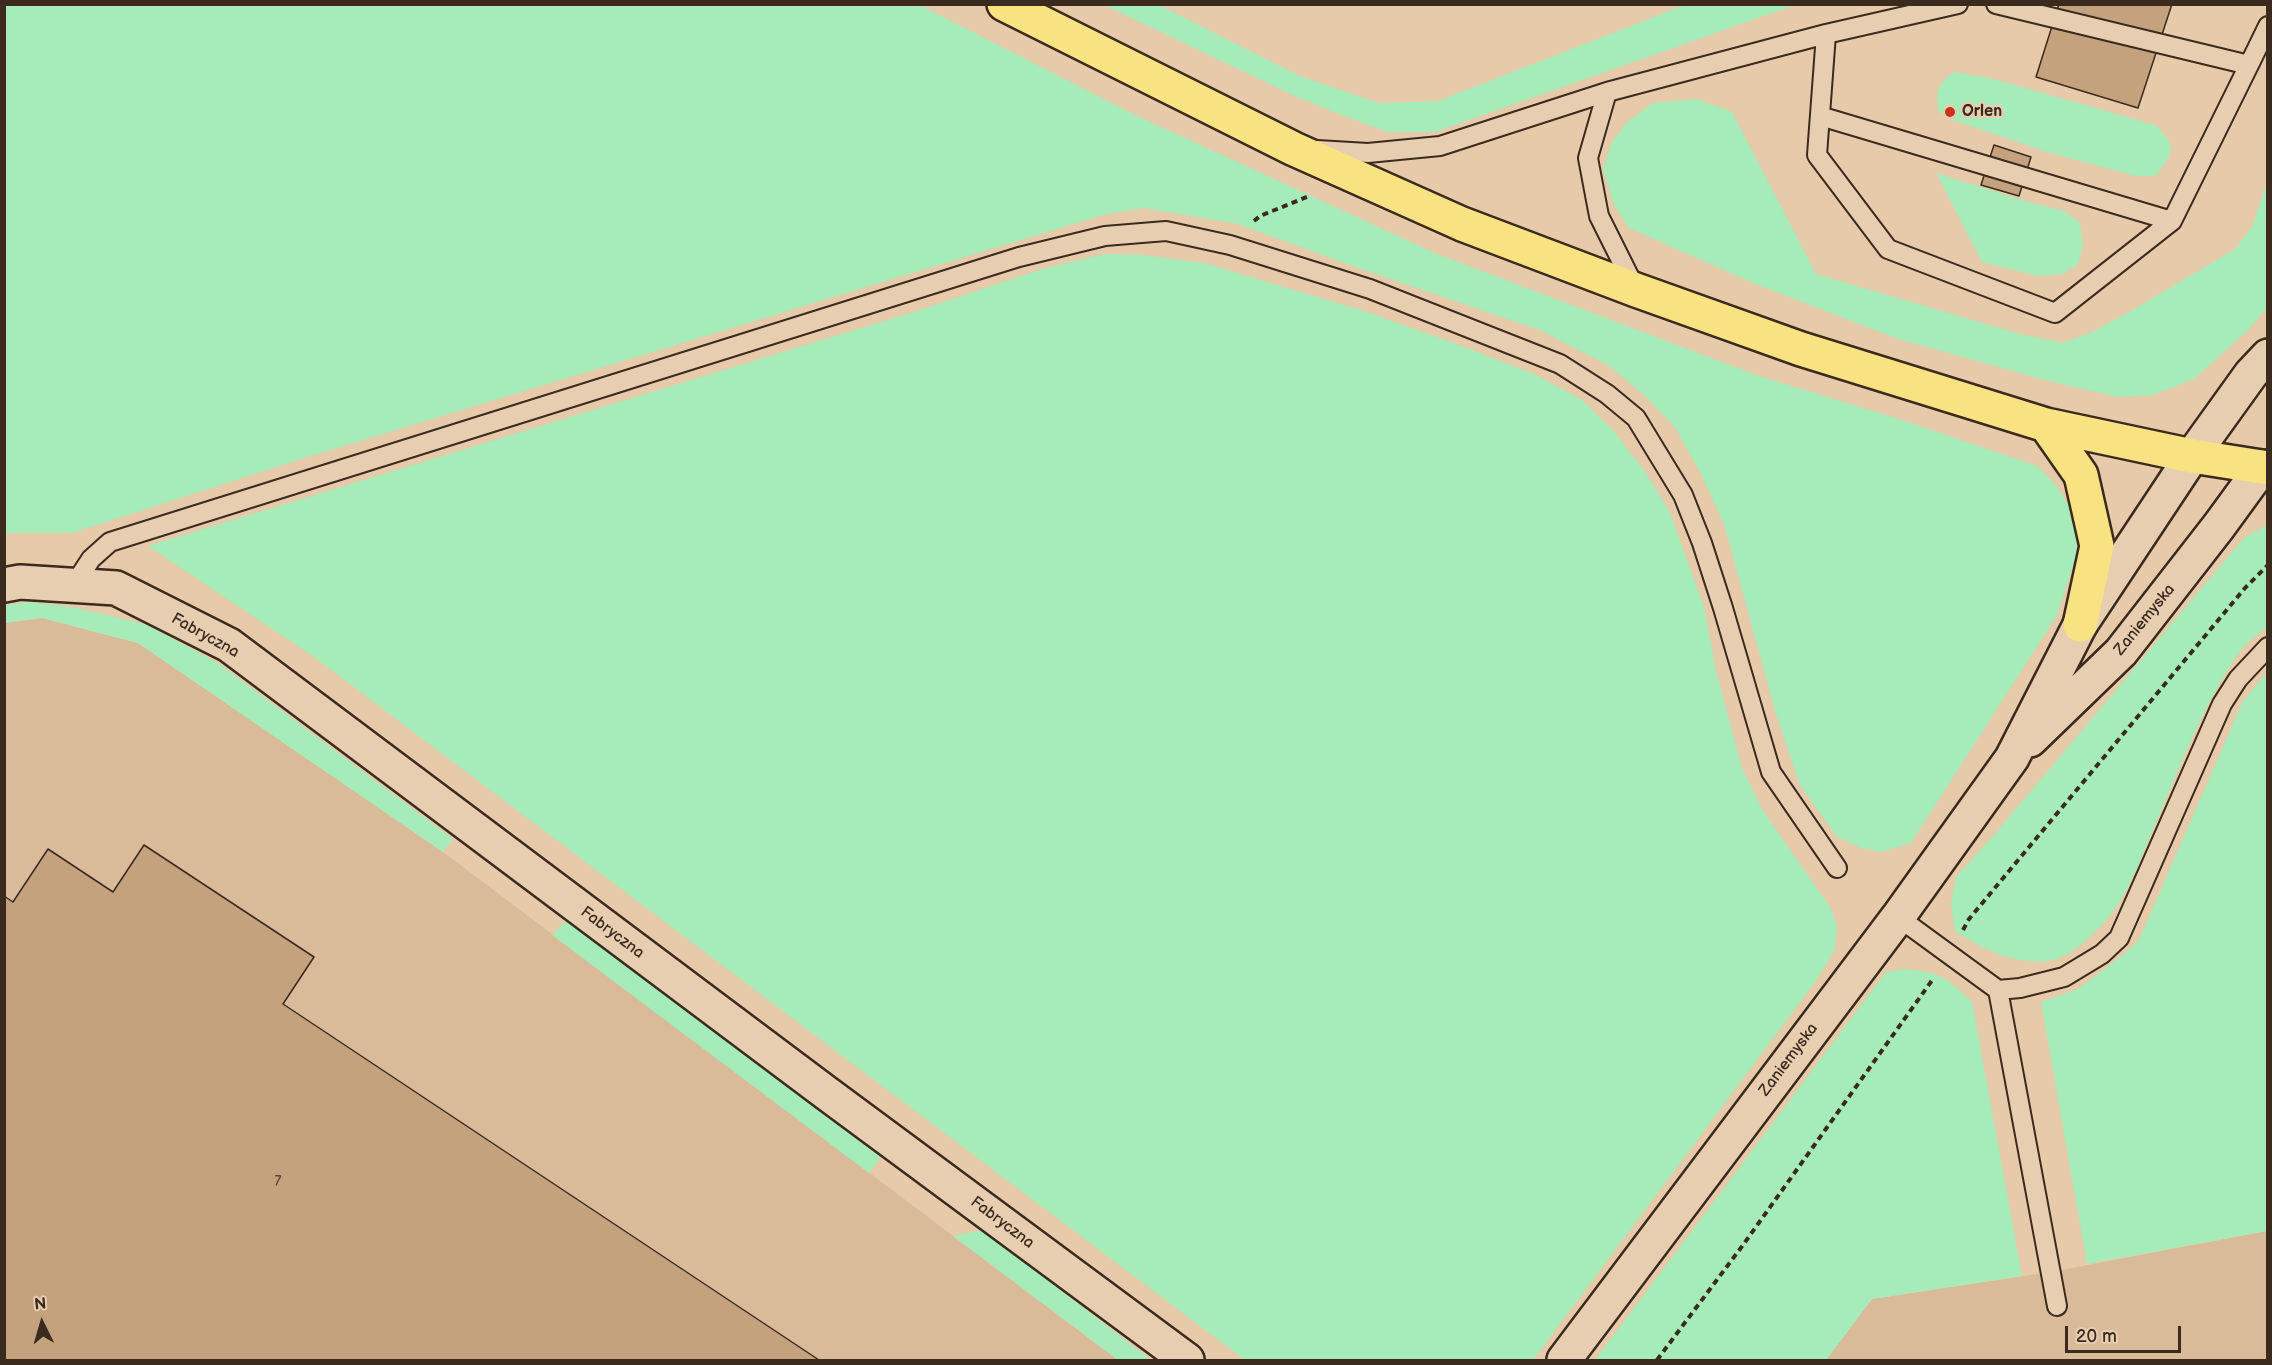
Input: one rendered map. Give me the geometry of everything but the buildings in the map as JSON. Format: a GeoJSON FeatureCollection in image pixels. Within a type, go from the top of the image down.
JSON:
{"type":"FeatureCollection","features":[{"type":"Feature","properties":{"kind":"highway"},"geometry":{"type":"LineString","coordinates":[[1004,4],[1294,149],[1462,224],[1636,290],[1801,349],[2046,425],[2192,456],[2266,465]]}},
{"type":"Feature","properties":{"kind":"highway"},"geometry":{"type":"LineString","coordinates":[[2046,425],[2081,476],[2097,546],[2080,625]]}},
{"type":"Feature","properties":{"kind":"street","name":"Zaniemyska"},"geometry":{"type":"LineString","coordinates":[[1564,1360],[1898,918],[2012,758],[2080,625],[2192,456],[2251,374],[2268,356]]}},
{"type":"Feature","properties":{"kind":"street","name":"Zaniemyska"},"geometry":{"type":"LineString","coordinates":[[2012,758],[2121,652],[2266,465]]}},
{"type":"Feature","properties":{"kind":"street","name":"Fabryczna"},"geometry":{"type":"LineString","coordinates":[[4,585],[20,582],[116,588],[229,645],[1187,1360]]}},
{"type":"Feature","properties":{"kind":"lane"},"geometry":{"type":"LineString","coordinates":[[1294,149],[1368,153],[1440,146],[1607,92],[1826,34],[1958,4]]}},
{"type":"Feature","properties":{"kind":"lane"},"geometry":{"type":"LineString","coordinates":[[1996,4],[2248,65]]}},
{"type":"Feature","properties":{"kind":"lane"},"geometry":{"type":"LineString","coordinates":[[1826,34],[1817,155],[1888,249],[2055,313],[2172,221],[2268,26]]}},
{"type":"Feature","properties":{"kind":"lane"},"geometry":{"type":"LineString","coordinates":[[1607,92],[1588,158],[1599,216],[1636,290]]}},
{"type":"Feature","properties":{"kind":"lane"},"geometry":{"type":"LineString","coordinates":[[1820,116],[2172,221]]}},
{"type":"Feature","properties":{"kind":"lane"},"geometry":{"type":"LineString","coordinates":[[74,585],[91,560],[110,542],[1019,257],[1105,236],[1166,231],[1230,245],[1370,289],[1560,364],[1606,394],[1636,418],[1683,495],[1702,543],[1771,772],[1837,868]]}},
{"type":"Feature","properties":{"kind":"lane"},"geometry":{"type":"LineString","coordinates":[[1898,918],[1998,990],[2020,988],[2064,977],[2102,954],[2119,938],[2222,704],[2238,679],[2268,646]]}},
{"type":"Feature","properties":{"kind":"lane"},"geometry":{"type":"LineString","coordinates":[[1998,990],[2057,1306]]}},
{"type":"Feature","properties":{"kind":"path"},"geometry":{"type":"LineString","coordinates":[[1230,245],[1260,216],[1356,177]]}},
{"type":"Feature","properties":{"kind":"shaded area"},"geometry":{"type":"Polygon","coordinates":[[[42,618],[138,643],[443,852],[1118,1360],[5,1360],[4,623],[42,618]]]}},
{"type":"Feature","properties":{"kind":"shaded area"},"geometry":{"type":"Polygon","coordinates":[[[2267,1231],[2267,1360],[1826,1360],[1872,1299],[2051,1272],[2267,1231]]]}},
{"type":"Feature","properties":{"kind":"green space"},"geometry":{"type":"Polygon","coordinates":[[[5,5],[920,5],[1133,114],[1437,254],[1756,375],[1908,422],[2037,466],[2055,484],[2071,509],[2076,531],[2077,554],[2057,615],[1911,843],[1882,852],[1862,848],[1837,837],[1800,785],[1776,714],[1724,524],[1702,476],[1675,427],[1643,394],[1608,365],[1540,330],[1238,224],[1143,208],[1103,215],[304,458],[72,533],[5,533],[5,5]]]}},
{"type":"Feature","properties":{"kind":"green space"},"geometry":{"type":"Polygon","coordinates":[[[1104,5],[1159,5],[1300,76],[1378,103],[1438,101],[1685,5],[1795,5],[1435,132],[1387,132],[1297,97],[1104,5]]]}},
{"type":"Feature","properties":{"kind":"green space"},"geometry":{"type":"Polygon","coordinates":[[[1954,72],[1990,78],[2155,125],[2170,145],[2169,156],[2155,176],[2136,176],[2047,152],[1953,120],[1939,112],[1937,99],[1941,85],[1954,72]]]}},
{"type":"Feature","properties":{"kind":"green space"},"geometry":{"type":"Polygon","coordinates":[[[1697,99],[1732,112],[1816,274],[2020,334],[2063,343],[2092,332],[2136,308],[2235,249],[2252,227],[2267,182],[2267,308],[2247,331],[2194,379],[2153,395],[2117,397],[2045,380],[1898,339],[1753,283],[1629,228],[1614,205],[1603,169],[1611,144],[1627,122],[1653,103],[1697,99]]]}},
{"type":"Feature","properties":{"kind":"green space"},"geometry":{"type":"Polygon","coordinates":[[[1936,173],[2064,211],[2080,223],[2083,245],[2078,264],[2063,274],[2038,276],[1982,262],[1936,173]]]}},
{"type":"Feature","properties":{"kind":"green space"},"geometry":{"type":"Polygon","coordinates":[[[1104,254],[1143,255],[1204,263],[1367,312],[1534,374],[1582,400],[1613,430],[1646,473],[1670,513],[1704,607],[1716,671],[1742,768],[1763,811],[1830,907],[1837,926],[1835,949],[1818,978],[1533,1360],[1245,1360],[314,657],[148,546],[914,312],[1042,269],[1104,254]]]}},
{"type":"Feature","properties":{"kind":"green space"},"geometry":{"type":"Polygon","coordinates":[[[2267,525],[2267,627],[2240,651],[2203,714],[2134,874],[2115,909],[2081,944],[2062,957],[2040,962],[2001,955],[1955,931],[1951,904],[1956,877],[2244,538],[2267,525]]]}},
{"type":"Feature","properties":{"kind":"green space"},"geometry":{"type":"Polygon","coordinates":[[[29,602],[72,607],[145,624],[218,663],[453,839],[443,852],[138,643],[42,618],[5,623],[5,605],[29,602]]]}},
{"type":"Feature","properties":{"kind":"green space"},"geometry":{"type":"Polygon","coordinates":[[[2267,672],[2267,1231],[2087,1264],[2041,1002],[2078,989],[2139,940],[2243,701],[2267,672]]]}},
{"type":"Feature","properties":{"kind":"green space"},"geometry":{"type":"Polygon","coordinates":[[[566,921],[881,1157],[869,1173],[552,935],[566,921]]]}},
{"type":"Feature","properties":{"kind":"green space"},"geometry":{"type":"Polygon","coordinates":[[[1902,969],[1925,971],[1941,977],[1972,1002],[2022,1276],[1872,1299],[1826,1360],[1595,1360],[1886,972],[1902,969]]]}},
{"type":"Feature","properties":{"kind":"green space"},"geometry":{"type":"Polygon","coordinates":[[[983,1230],[1151,1360],[1118,1360],[953,1236],[983,1230]]]}},
{"type":"Feature","properties":{"kind":"place","name":"Orlen"},"geometry":{"type":"Point","coordinates":[1950,112]}}]}
